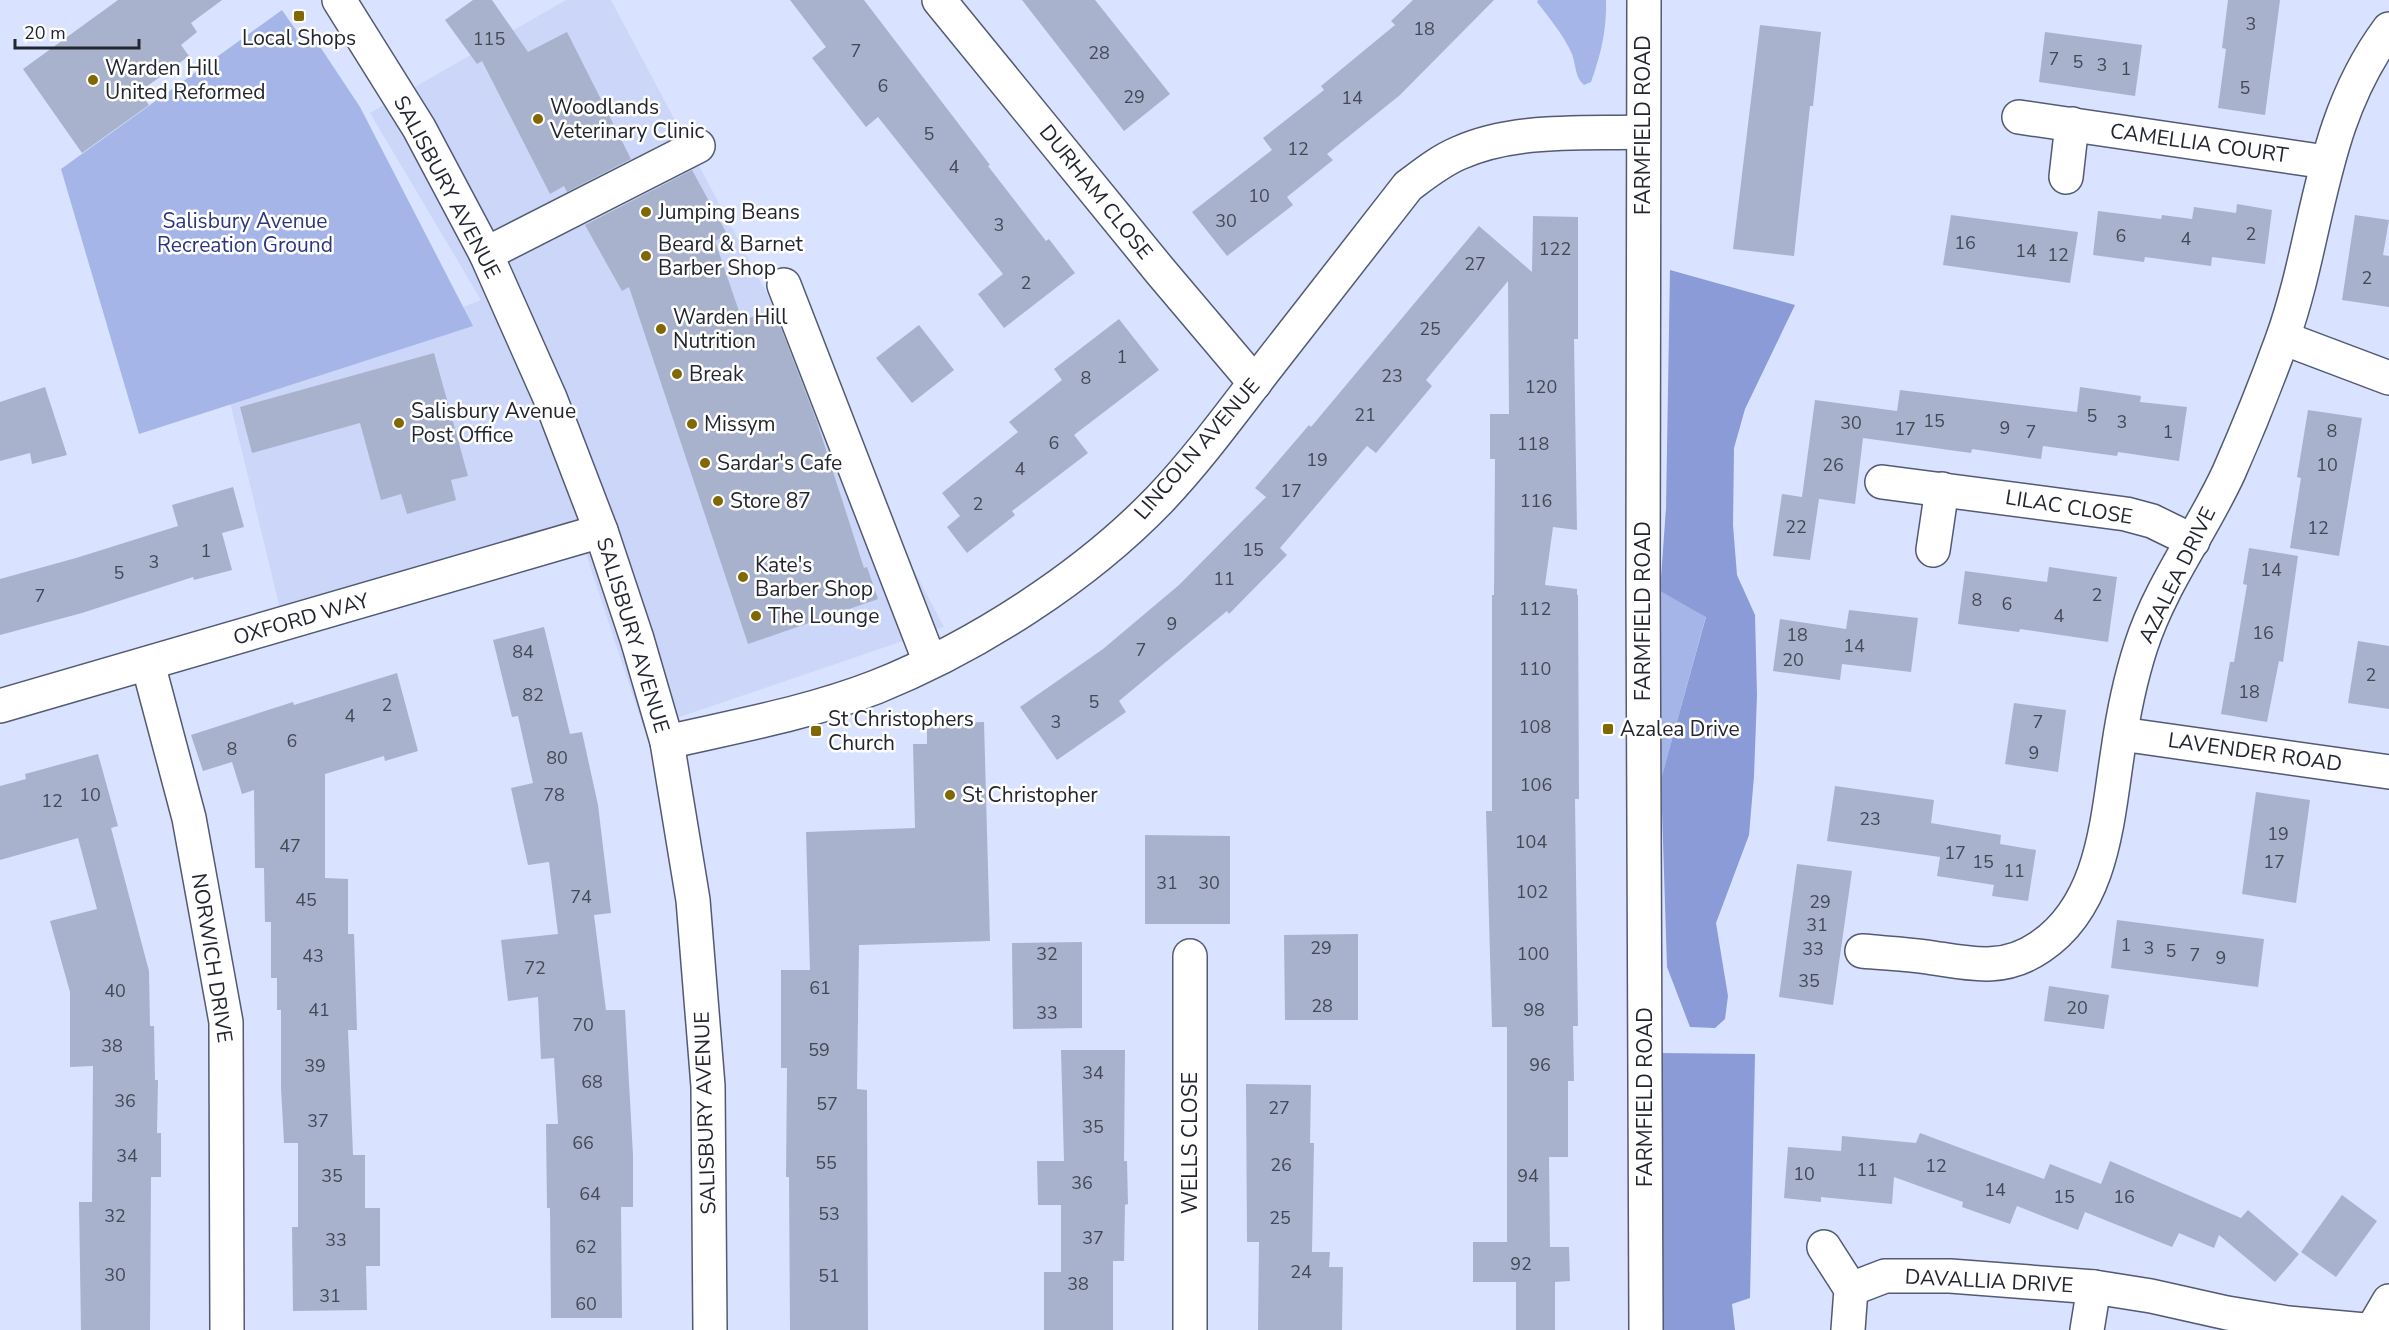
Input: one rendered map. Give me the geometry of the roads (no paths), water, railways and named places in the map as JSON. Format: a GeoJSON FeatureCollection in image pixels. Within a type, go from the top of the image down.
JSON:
{"type":"FeatureCollection","features":[{"type":"Feature","properties":{"kind":"street","name":"SALISBURY AVENUE"},"geometry":{"type":"LineString","coordinates":[[339,0],[419,128],[486,254],[550,398],[601,531],[637,639],[667,742],[693,900],[708,1086],[710,1330]]}},
{"type":"Feature","properties":{"kind":"street","name":"DURHAM CLOSE"},"geometry":{"type":"LineString","coordinates":[[939,0],[1161,272],[1255,383]]}},
{"type":"Feature","properties":{"kind":"street","name":"FARMFIELD ROAD"},"geometry":{"type":"LineString","coordinates":[[1644,0],[1646,1330]]}},
{"type":"Feature","properties":{"kind":"street","name":"AZALEA DRIVE"},"geometry":{"type":"LineString","coordinates":[[1862,951],[1924,957],[1980,966],[2008,963],[2042,947],[2057,934],[2086,892],[2098,866],[2105,840],[2129,689],[2142,644],[2173,574],[2229,472],[2283,338],[2336,129],[2364,69],[2389,29]]}},
{"type":"Feature","properties":{"kind":"street","name":"CAMELLIA COURT"},"geometry":{"type":"LineString","coordinates":[[2019,117],[2326,162]]}},
{"type":"Feature","properties":{"kind":"street"},"geometry":{"type":"LineString","coordinates":[[2066,177],[2072,124]]}},
{"type":"Feature","properties":{"kind":"street","name":"LINCOLN AVENUE"},"geometry":{"type":"LineString","coordinates":[[667,742],[808,709],[875,687],[930,662],[1005,621],[1056,587],[1105,549],[1159,500],[1208,443],[1408,186],[1435,166],[1459,153],[1489,142],[1521,136],[1643,132]]}},
{"type":"Feature","properties":{"kind":"street"},"geometry":{"type":"LineString","coordinates":[[486,254],[698,146]]}},
{"type":"Feature","properties":{"kind":"street"},"geometry":{"type":"LineString","coordinates":[[784,285],[930,662]]}},
{"type":"Feature","properties":{"kind":"street"},"geometry":{"type":"LineString","coordinates":[[2283,338],[2389,378]]}},
{"type":"Feature","properties":{"kind":"street","name":"LILAC CLOSE"},"geometry":{"type":"LineString","coordinates":[[1882,482],[2126,514],[2152,521],[2193,541]]}},
{"type":"Feature","properties":{"kind":"street"},"geometry":{"type":"LineString","coordinates":[[1933,550],[1942,489]]}},
{"type":"Feature","properties":{"kind":"street","name":"OXFORD WAY"},"geometry":{"type":"LineString","coordinates":[[0,706],[601,531]]}},
{"type":"Feature","properties":{"kind":"street","name":"NORWICH DRIVE"},"geometry":{"type":"LineString","coordinates":[[148,664],[189,818],[226,1022],[227,1330]]}},
{"type":"Feature","properties":{"kind":"street","name":"LAVENDER ROAD"},"geometry":{"type":"LineString","coordinates":[[2121,734],[2389,772]]}},
{"type":"Feature","properties":{"kind":"street","name":"WELLS CLOSE"},"geometry":{"type":"LineString","coordinates":[[1190,956],[1190,1330]]}},
{"type":"Feature","properties":{"kind":"street"},"geometry":{"type":"LineString","coordinates":[[1824,1247],[1851,1289],[1848,1330]]}},
{"type":"Feature","properties":{"kind":"street","name":"DAVALLIA DRIVE"},"geometry":{"type":"LineString","coordinates":[[1851,1289],[1886,1276],[1950,1276],[2094,1287],[2151,1296],[2247,1317],[2365,1330]]}},
{"type":"Feature","properties":{"kind":"street","name":"DAVALLIA DRIVE"},"geometry":{"type":"LineString","coordinates":[[2087,1330],[2094,1287]]}},
{"type":"Feature","properties":{"kind":"street"},"geometry":{"type":"LineString","coordinates":[[2373,1330],[2389,1302]]}},
{"type":"Feature","properties":{"kind":"place","name":"Local Shops"},"geometry":{"type":"Point","coordinates":[299,16]}},
{"type":"Feature","properties":{"kind":"place","name":"Warden Hill United Reformed"},"geometry":{"type":"Point","coordinates":[93,80]}},
{"type":"Feature","properties":{"kind":"place","name":"Woodlands Veterinary Clinic"},"geometry":{"type":"Point","coordinates":[538,119]}},
{"type":"Feature","properties":{"kind":"place","name":"Jumping Beans"},"geometry":{"type":"Point","coordinates":[646,212]}},
{"type":"Feature","properties":{"kind":"place","name":"Beard & Barnet Barber Shop"},"geometry":{"type":"Point","coordinates":[646,256]}},
{"type":"Feature","properties":{"kind":"place","name":"Warden Hill Nutrition"},"geometry":{"type":"Point","coordinates":[661,329]}},
{"type":"Feature","properties":{"kind":"place","name":"Break"},"geometry":{"type":"Point","coordinates":[677,374]}},
{"type":"Feature","properties":{"kind":"place","name":"Salisbury Avenue Post Office"},"geometry":{"type":"Point","coordinates":[399,423]}},
{"type":"Feature","properties":{"kind":"place","name":"Missym"},"geometry":{"type":"Point","coordinates":[692,424]}},
{"type":"Feature","properties":{"kind":"place","name":"Sardar's Cafe"},"geometry":{"type":"Point","coordinates":[705,463]}},
{"type":"Feature","properties":{"kind":"place","name":"Store 87"},"geometry":{"type":"Point","coordinates":[718,501]}},
{"type":"Feature","properties":{"kind":"place","name":"Kate's Barber Shop"},"geometry":{"type":"Point","coordinates":[743,577]}},
{"type":"Feature","properties":{"kind":"place","name":"The Lounge"},"geometry":{"type":"Point","coordinates":[756,616]}},
{"type":"Feature","properties":{"kind":"place","name":"Azalea Drive"},"geometry":{"type":"Point","coordinates":[1608,729]}},
{"type":"Feature","properties":{"kind":"place","name":"St Christophers Church"},"geometry":{"type":"Point","coordinates":[816,731]}},
{"type":"Feature","properties":{"kind":"place","name":"St Christopher"},"geometry":{"type":"Point","coordinates":[950,795]}},
{"type":"Feature","properties":{"kind":"park label","name":"Salisbury Avenue Recreation Ground"},"geometry":{"type":"Point","coordinates":[245,233]}}]}
